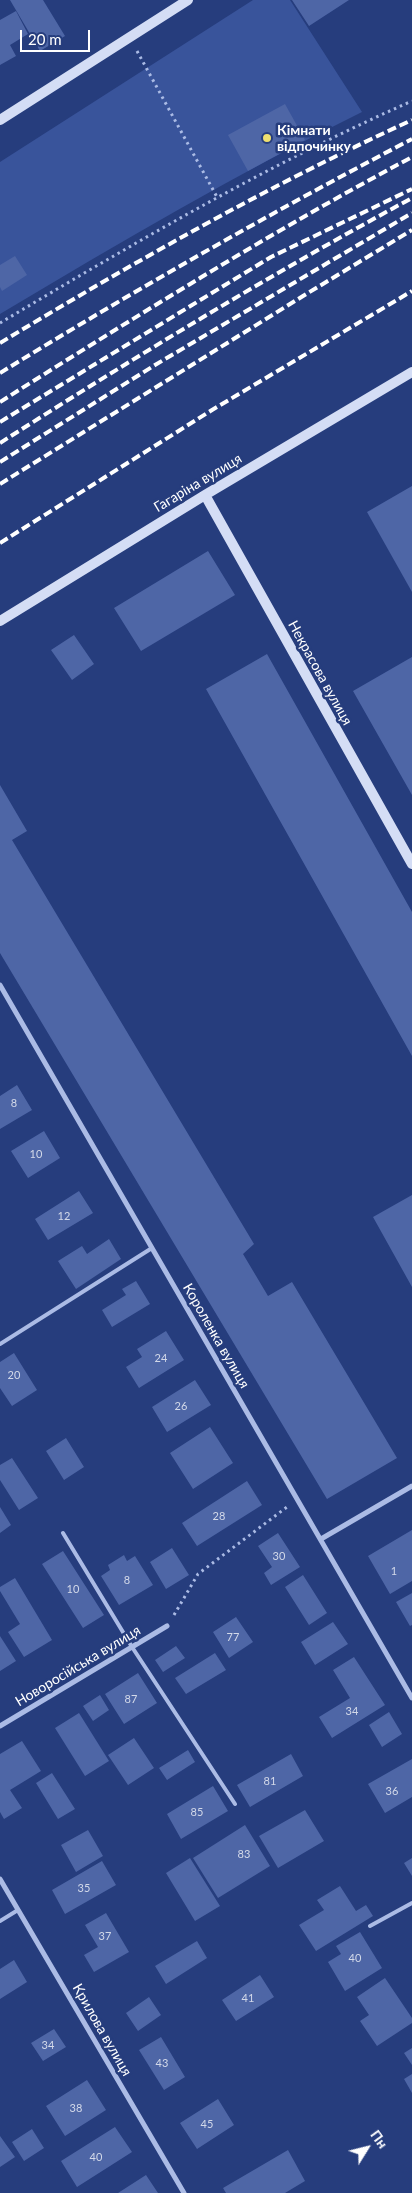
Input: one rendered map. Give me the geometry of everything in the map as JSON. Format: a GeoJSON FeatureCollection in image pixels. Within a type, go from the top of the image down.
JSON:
{"type":"FeatureCollection","features":[{"type":"Feature","properties":{"kind":"street"},"geometry":{"type":"LineString","coordinates":[[0,120],[188,0]]}},
{"type":"Feature","properties":{"kind":"street","name":"Гагаріна вулиця"},"geometry":{"type":"LineString","coordinates":[[0,621],[205,495],[412,372]]}},
{"type":"Feature","properties":{"kind":"street","name":"Некрасова вулиця"},"geometry":{"type":"LineString","coordinates":[[205,495],[412,864]]}},
{"type":"Feature","properties":{"kind":"street","name":"Короленка вулиця"},"geometry":{"type":"LineString","coordinates":[[0,985],[412,1698]]}},
{"type":"Feature","properties":{"kind":"street"},"geometry":{"type":"LineString","coordinates":[[321,1539],[412,1486]]}},
{"type":"Feature","properties":{"kind":"street","name":"Новоросійська вулиця"},"geometry":{"type":"LineString","coordinates":[[0,1726],[167,1626]]}},
{"type":"Feature","properties":{"kind":"street","name":"Крилова вулиця"},"geometry":{"type":"LineString","coordinates":[[0,1879],[184,2193]]}},
{"type":"Feature","properties":{"kind":"lane"},"geometry":{"type":"LineString","coordinates":[[0,1344],[152,1248]]}},
{"type":"Feature","properties":{"kind":"lane"},"geometry":{"type":"LineString","coordinates":[[63,1533],[132,1647],[235,1804]]}},
{"type":"Feature","properties":{"kind":"lane"},"geometry":{"type":"LineString","coordinates":[[370,1926],[412,1903]]}},
{"type":"Feature","properties":{"kind":"lane"},"geometry":{"type":"LineString","coordinates":[[0,1921],[18,1910]]}},
{"type":"Feature","properties":{"kind":"path"},"geometry":{"type":"LineString","coordinates":[[129,38],[217,197]]}},
{"type":"Feature","properties":{"kind":"path"},"geometry":{"type":"LineString","coordinates":[[0,323],[217,197],[306,150],[412,101]]}},
{"type":"Feature","properties":{"kind":"path"},"geometry":{"type":"LineString","coordinates":[[167,1626],[198,1574],[297,1499]]}},
{"type":"Feature","properties":{"kind":"shaded area"},"geometry":{"type":"Polygon","coordinates":[[[253,0],[290,0],[362,112],[224,184],[0,314],[0,162],[253,0]]]}},
{"type":"Feature","properties":{"kind":"building"},"geometry":{"type":"Polygon","coordinates":[[[10,0],[43,0],[65,36],[40,51],[10,0]]]}},
{"type":"Feature","properties":{"kind":"building"},"geometry":{"type":"Polygon","coordinates":[[[292,0],[349,0],[309,26],[292,0]]]}},
{"type":"Feature","properties":{"kind":"building"},"geometry":{"type":"Polygon","coordinates":[[[16,11],[28,34],[10,45],[16,56],[0,65],[0,20],[16,11]]]}},
{"type":"Feature","properties":{"kind":"building","name":"Кімнати відпочинку"},"geometry":{"type":"Polygon","coordinates":[[[285,104],[305,140],[248,171],[228,135],[285,104]]]}},
{"type":"Feature","properties":{"kind":"building"},"geometry":{"type":"Polygon","coordinates":[[[15,256],[27,275],[2,291],[0,287],[0,265],[15,256]]]}},
{"type":"Feature","properties":{"kind":"building"},"geometry":{"type":"Polygon","coordinates":[[[412,486],[412,592],[367,512],[412,486]]]}},
{"type":"Feature","properties":{"kind":"building"},"geometry":{"type":"Polygon","coordinates":[[[208,551],[235,595],[141,651],[114,608],[208,551]]]}},
{"type":"Feature","properties":{"kind":"building"},"geometry":{"type":"Polygon","coordinates":[[[74,635],[94,664],[72,680],[51,650],[74,635]]]}},
{"type":"Feature","properties":{"kind":"building"},"geometry":{"type":"Polygon","coordinates":[[[267,654],[412,912],[412,1056],[206,689],[267,654]]]}},
{"type":"Feature","properties":{"kind":"building"},"geometry":{"type":"Polygon","coordinates":[[[412,657],[412,795],[353,691],[412,657]]]}},
{"type":"Feature","properties":{"kind":"building"},"geometry":{"type":"Polygon","coordinates":[[[0,785],[27,831],[12,840],[254,1244],[243,1254],[268,1296],[292,1282],[397,1458],[327,1499],[0,953],[0,785]]]}},
{"type":"Feature","properties":{"kind":"building"},"geometry":{"type":"Polygon","coordinates":[[[17,1085],[32,1110],[0,1129],[0,1096],[17,1085]]]}},
{"type":"Feature","properties":{"kind":"building"},"geometry":{"type":"Polygon","coordinates":[[[44,1131],[60,1158],[28,1178],[11,1151],[44,1131]]]}},
{"type":"Feature","properties":{"kind":"building"},"geometry":{"type":"Polygon","coordinates":[[[79,1191],[93,1213],[48,1240],[35,1219],[79,1191]]]}},
{"type":"Feature","properties":{"kind":"building"},"geometry":{"type":"Polygon","coordinates":[[[412,1195],[412,1287],[373,1217],[412,1195]]]}},
{"type":"Feature","properties":{"kind":"building"},"geometry":{"type":"Polygon","coordinates":[[[109,1239],[121,1259],[76,1289],[58,1261],[82,1246],[87,1254],[109,1239]]]}},
{"type":"Feature","properties":{"kind":"building"},"geometry":{"type":"Polygon","coordinates":[[[136,1281],[150,1304],[112,1327],[102,1310],[126,1295],[122,1289],[136,1281]]]}},
{"type":"Feature","properties":{"kind":"building"},"geometry":{"type":"Polygon","coordinates":[[[166,1331],[184,1360],[139,1388],[126,1367],[142,1357],[137,1349],[166,1331]]]}},
{"type":"Feature","properties":{"kind":"building"},"geometry":{"type":"Polygon","coordinates":[[[14,1353],[37,1390],[12,1406],[0,1388],[0,1362],[14,1353]]]}},
{"type":"Feature","properties":{"kind":"building"},"geometry":{"type":"Polygon","coordinates":[[[195,1380],[211,1405],[167,1432],[152,1407],[195,1380]]]}},
{"type":"Feature","properties":{"kind":"building"},"geometry":{"type":"Polygon","coordinates":[[[210,1427],[233,1463],[193,1489],[170,1453],[210,1427]]]}},
{"type":"Feature","properties":{"kind":"building"},"geometry":{"type":"Polygon","coordinates":[[[66,1438],[84,1467],[64,1480],[46,1451],[66,1438]]]}},
{"type":"Feature","properties":{"kind":"building"},"geometry":{"type":"Polygon","coordinates":[[[12,1458],[38,1498],[19,1510],[0,1480],[0,1465],[12,1458]]]}},
{"type":"Feature","properties":{"kind":"building"},"geometry":{"type":"Polygon","coordinates":[[[247,1481],[262,1505],[197,1546],[182,1523],[247,1481]]]}},
{"type":"Feature","properties":{"kind":"building"},"geometry":{"type":"Polygon","coordinates":[[[0,1507],[11,1525],[0,1533],[0,1507]]]}},
{"type":"Feature","properties":{"kind":"building"},"geometry":{"type":"Polygon","coordinates":[[[412,1530],[412,1581],[390,1594],[368,1556],[412,1530]]]}},
{"type":"Feature","properties":{"kind":"building"},"geometry":{"type":"Polygon","coordinates":[[[278,1533],[300,1567],[271,1585],[264,1573],[272,1567],[258,1546],[278,1533]]]}},
{"type":"Feature","properties":{"kind":"building"},"geometry":{"type":"Polygon","coordinates":[[[172,1548],[189,1575],[166,1589],[150,1562],[172,1548]]]}},
{"type":"Feature","properties":{"kind":"building"},"geometry":{"type":"Polygon","coordinates":[[[63,1551],[104,1615],[83,1628],[42,1564],[63,1551]]]}},
{"type":"Feature","properties":{"kind":"building"},"geometry":{"type":"Polygon","coordinates":[[[124,1555],[127,1561],[135,1556],[153,1585],[119,1605],[101,1576],[110,1570],[108,1565],[124,1555]]]}},
{"type":"Feature","properties":{"kind":"building"},"geometry":{"type":"Polygon","coordinates":[[[303,1575],[327,1613],[309,1625],[285,1587],[303,1575]]]}},
{"type":"Feature","properties":{"kind":"building"},"geometry":{"type":"Polygon","coordinates":[[[15,1578],[52,1640],[24,1657],[8,1632],[20,1624],[0,1591],[0,1587],[15,1578]]]}},
{"type":"Feature","properties":{"kind":"building"},"geometry":{"type":"Polygon","coordinates":[[[412,1593],[412,1625],[410,1626],[396,1602],[412,1593]]]}},
{"type":"Feature","properties":{"kind":"building"},"geometry":{"type":"Polygon","coordinates":[[[236,1617],[253,1642],[229,1658],[213,1632],[236,1617]]]}},
{"type":"Feature","properties":{"kind":"building"},"geometry":{"type":"Polygon","coordinates":[[[333,1622],[348,1644],[315,1665],[301,1642],[333,1622]]]}},
{"type":"Feature","properties":{"kind":"building"},"geometry":{"type":"Polygon","coordinates":[[[0,1636],[16,1661],[0,1671],[0,1636]]]}},
{"type":"Feature","properties":{"kind":"building"},"geometry":{"type":"Polygon","coordinates":[[[176,1646],[185,1658],[163,1672],[155,1660],[176,1646]]]}},
{"type":"Feature","properties":{"kind":"building"},"geometry":{"type":"Polygon","coordinates":[[[215,1653],[226,1670],[186,1694],[175,1678],[215,1653]]]}},
{"type":"Feature","properties":{"kind":"building"},"geometry":{"type":"Polygon","coordinates":[[[354,1657],[385,1705],[332,1738],[319,1717],[350,1698],[333,1670],[354,1657]]]}},
{"type":"Feature","properties":{"kind":"building"},"geometry":{"type":"Polygon","coordinates":[[[138,1673],[157,1703],[124,1724],[105,1694],[138,1673]]]}},
{"type":"Feature","properties":{"kind":"building"},"geometry":{"type":"Polygon","coordinates":[[[100,1695],[109,1710],[93,1721],[83,1706],[100,1695]]]}},
{"type":"Feature","properties":{"kind":"building"},"geometry":{"type":"Polygon","coordinates":[[[389,1712],[402,1734],[382,1747],[369,1725],[389,1712]]]}},
{"type":"Feature","properties":{"kind":"building"},"geometry":{"type":"Polygon","coordinates":[[[79,1713],[109,1761],[85,1776],[55,1728],[79,1713]]]}},
{"type":"Feature","properties":{"kind":"building"},"geometry":{"type":"Polygon","coordinates":[[[134,1738],[154,1768],[128,1785],[108,1755],[134,1738]]]}},
{"type":"Feature","properties":{"kind":"building"},"geometry":{"type":"Polygon","coordinates":[[[22,1741],[41,1771],[10,1790],[22,1808],[4,1819],[0,1812],[0,1754],[22,1741]]]}},
{"type":"Feature","properties":{"kind":"building"},"geometry":{"type":"Polygon","coordinates":[[[188,1750],[195,1762],[167,1780],[159,1768],[188,1750]]]}},
{"type":"Feature","properties":{"kind":"building"},"geometry":{"type":"Polygon","coordinates":[[[291,1754],[303,1776],[250,1807],[237,1785],[291,1754]]]}},
{"type":"Feature","properties":{"kind":"building"},"geometry":{"type":"Polygon","coordinates":[[[412,1759],[412,1797],[385,1813],[368,1784],[412,1759]]]}},
{"type":"Feature","properties":{"kind":"building"},"geometry":{"type":"Polygon","coordinates":[[[52,1773],[75,1809],[58,1819],[36,1783],[52,1773]]]}},
{"type":"Feature","properties":{"kind":"building"},"geometry":{"type":"Polygon","coordinates":[[[213,1786],[228,1811],[181,1839],[167,1814],[213,1786]]]}},
{"type":"Feature","properties":{"kind":"building"},"geometry":{"type":"Polygon","coordinates":[[[305,1810],[324,1841],[278,1868],[259,1836],[305,1810]]]}},
{"type":"Feature","properties":{"kind":"building"},"geometry":{"type":"Polygon","coordinates":[[[245,1825],[270,1866],[218,1898],[193,1858],[245,1825]]]}},
{"type":"Feature","properties":{"kind":"building"},"geometry":{"type":"Polygon","coordinates":[[[88,1830],[103,1856],[76,1872],[61,1845],[88,1830]]]}},
{"type":"Feature","properties":{"kind":"building"},"geometry":{"type":"Polygon","coordinates":[[[190,1858],[220,1906],[195,1921],[166,1873],[190,1858]]]}},
{"type":"Feature","properties":{"kind":"building"},"geometry":{"type":"Polygon","coordinates":[[[412,1858],[412,1876],[404,1863],[412,1858]]]}},
{"type":"Feature","properties":{"kind":"building"},"geometry":{"type":"Polygon","coordinates":[[[102,1861],[116,1885],[65,1914],[52,1890],[102,1861]]]}},
{"type":"Feature","properties":{"kind":"building"},"geometry":{"type":"Polygon","coordinates":[[[340,1886],[356,1911],[366,1905],[373,1916],[316,1951],[299,1925],[324,1910],[317,1900],[340,1886]]]}},
{"type":"Feature","properties":{"kind":"building"},"geometry":{"type":"Polygon","coordinates":[[[106,1913],[129,1952],[94,1972],[84,1955],[98,1947],[85,1925],[106,1913]]]}},
{"type":"Feature","properties":{"kind":"building"},"geometry":{"type":"Polygon","coordinates":[[[360,1932],[382,1968],[345,1991],[328,1962],[341,1954],[336,1946],[360,1932]]]}},
{"type":"Feature","properties":{"kind":"building"},"geometry":{"type":"Polygon","coordinates":[[[197,1941],[207,1958],[166,1984],[155,1966],[197,1941]]]}},
{"type":"Feature","properties":{"kind":"building"},"geometry":{"type":"Polygon","coordinates":[[[14,1960],[27,1982],[0,1999],[0,1969],[14,1960]]]}},
{"type":"Feature","properties":{"kind":"building"},"geometry":{"type":"Polygon","coordinates":[[[260,1975],[274,1997],[236,2021],[222,2000],[260,1975]]]}},
{"type":"Feature","properties":{"kind":"building"},"geometry":{"type":"Polygon","coordinates":[[[385,1978],[412,2018],[412,2023],[377,2046],[360,2021],[369,2015],[357,1997],[385,1978]]]}},
{"type":"Feature","properties":{"kind":"building"},"geometry":{"type":"Polygon","coordinates":[[[149,1997],[161,2015],[138,2031],[126,2013],[149,1997]]]}},
{"type":"Feature","properties":{"kind":"building"},"geometry":{"type":"Polygon","coordinates":[[[54,2029],[66,2047],[43,2061],[31,2043],[54,2029]]]}},
{"type":"Feature","properties":{"kind":"building"},"geometry":{"type":"Polygon","coordinates":[[[161,2037],[185,2077],[164,2090],[139,2050],[161,2037]]]}},
{"type":"Feature","properties":{"kind":"building"},"geometry":{"type":"Polygon","coordinates":[[[412,2048],[412,2065],[404,2053],[412,2048]]]}},
{"type":"Feature","properties":{"kind":"building"},"geometry":{"type":"Polygon","coordinates":[[[412,2074],[412,2093],[404,2079],[412,2074]]]}},
{"type":"Feature","properties":{"kind":"building"},"geometry":{"type":"Polygon","coordinates":[[[87,2080],[106,2110],[65,2136],[46,2106],[87,2080]]]}},
{"type":"Feature","properties":{"kind":"building"},"geometry":{"type":"Polygon","coordinates":[[[218,2099],[234,2125],[197,2149],[180,2123],[218,2099]]]}},
{"type":"Feature","properties":{"kind":"building"},"geometry":{"type":"Polygon","coordinates":[[[115,2127],[132,2152],[77,2187],[61,2161],[115,2127]]]}},
{"type":"Feature","properties":{"kind":"building"},"geometry":{"type":"Polygon","coordinates":[[[32,2129],[44,2148],[24,2161],[12,2142],[32,2129]]]}},
{"type":"Feature","properties":{"kind":"building"},"geometry":{"type":"Polygon","coordinates":[[[0,2136],[15,2157],[0,2167],[0,2136]]]}},
{"type":"Feature","properties":{"kind":"building"},"geometry":{"type":"Polygon","coordinates":[[[288,2150],[305,2181],[285,2193],[226,2193],[223,2188],[288,2150]]]}},
{"type":"Feature","properties":{"kind":"building"},"geometry":{"type":"Polygon","coordinates":[[[146,2175],[158,2193],[118,2193],[146,2175]]]}},
{"type":"Feature","properties":{"kind":"railway"},"geometry":{"type":"LineString","coordinates":[[0,343],[203,225],[307,171],[412,120]]}},
{"type":"Feature","properties":{"kind":"railway"},"geometry":{"type":"LineString","coordinates":[[0,373],[204,252],[412,139]]}},
{"type":"Feature","properties":{"kind":"railway"},"geometry":{"type":"LineString","coordinates":[[0,402],[255,245],[412,157]]}},
{"type":"Feature","properties":{"kind":"railway"},"geometry":{"type":"LineString","coordinates":[[0,422],[271,257],[412,189]]}},
{"type":"Feature","properties":{"kind":"railway"},"geometry":{"type":"LineString","coordinates":[[0,443],[204,317],[307,256],[412,198]]}},
{"type":"Feature","properties":{"kind":"railway"},"geometry":{"type":"LineString","coordinates":[[0,462],[155,365],[412,213]]}},
{"type":"Feature","properties":{"kind":"railway"},"geometry":{"type":"LineString","coordinates":[[0,484],[412,230]]}},
{"type":"Feature","properties":{"kind":"railway"},"geometry":{"type":"LineString","coordinates":[[0,543],[212,410],[412,291]]}},
{"type":"Feature","properties":{"kind":"place","name":"Кімнати відпочинку"},"geometry":{"type":"Point","coordinates":[267,138]}}]}
